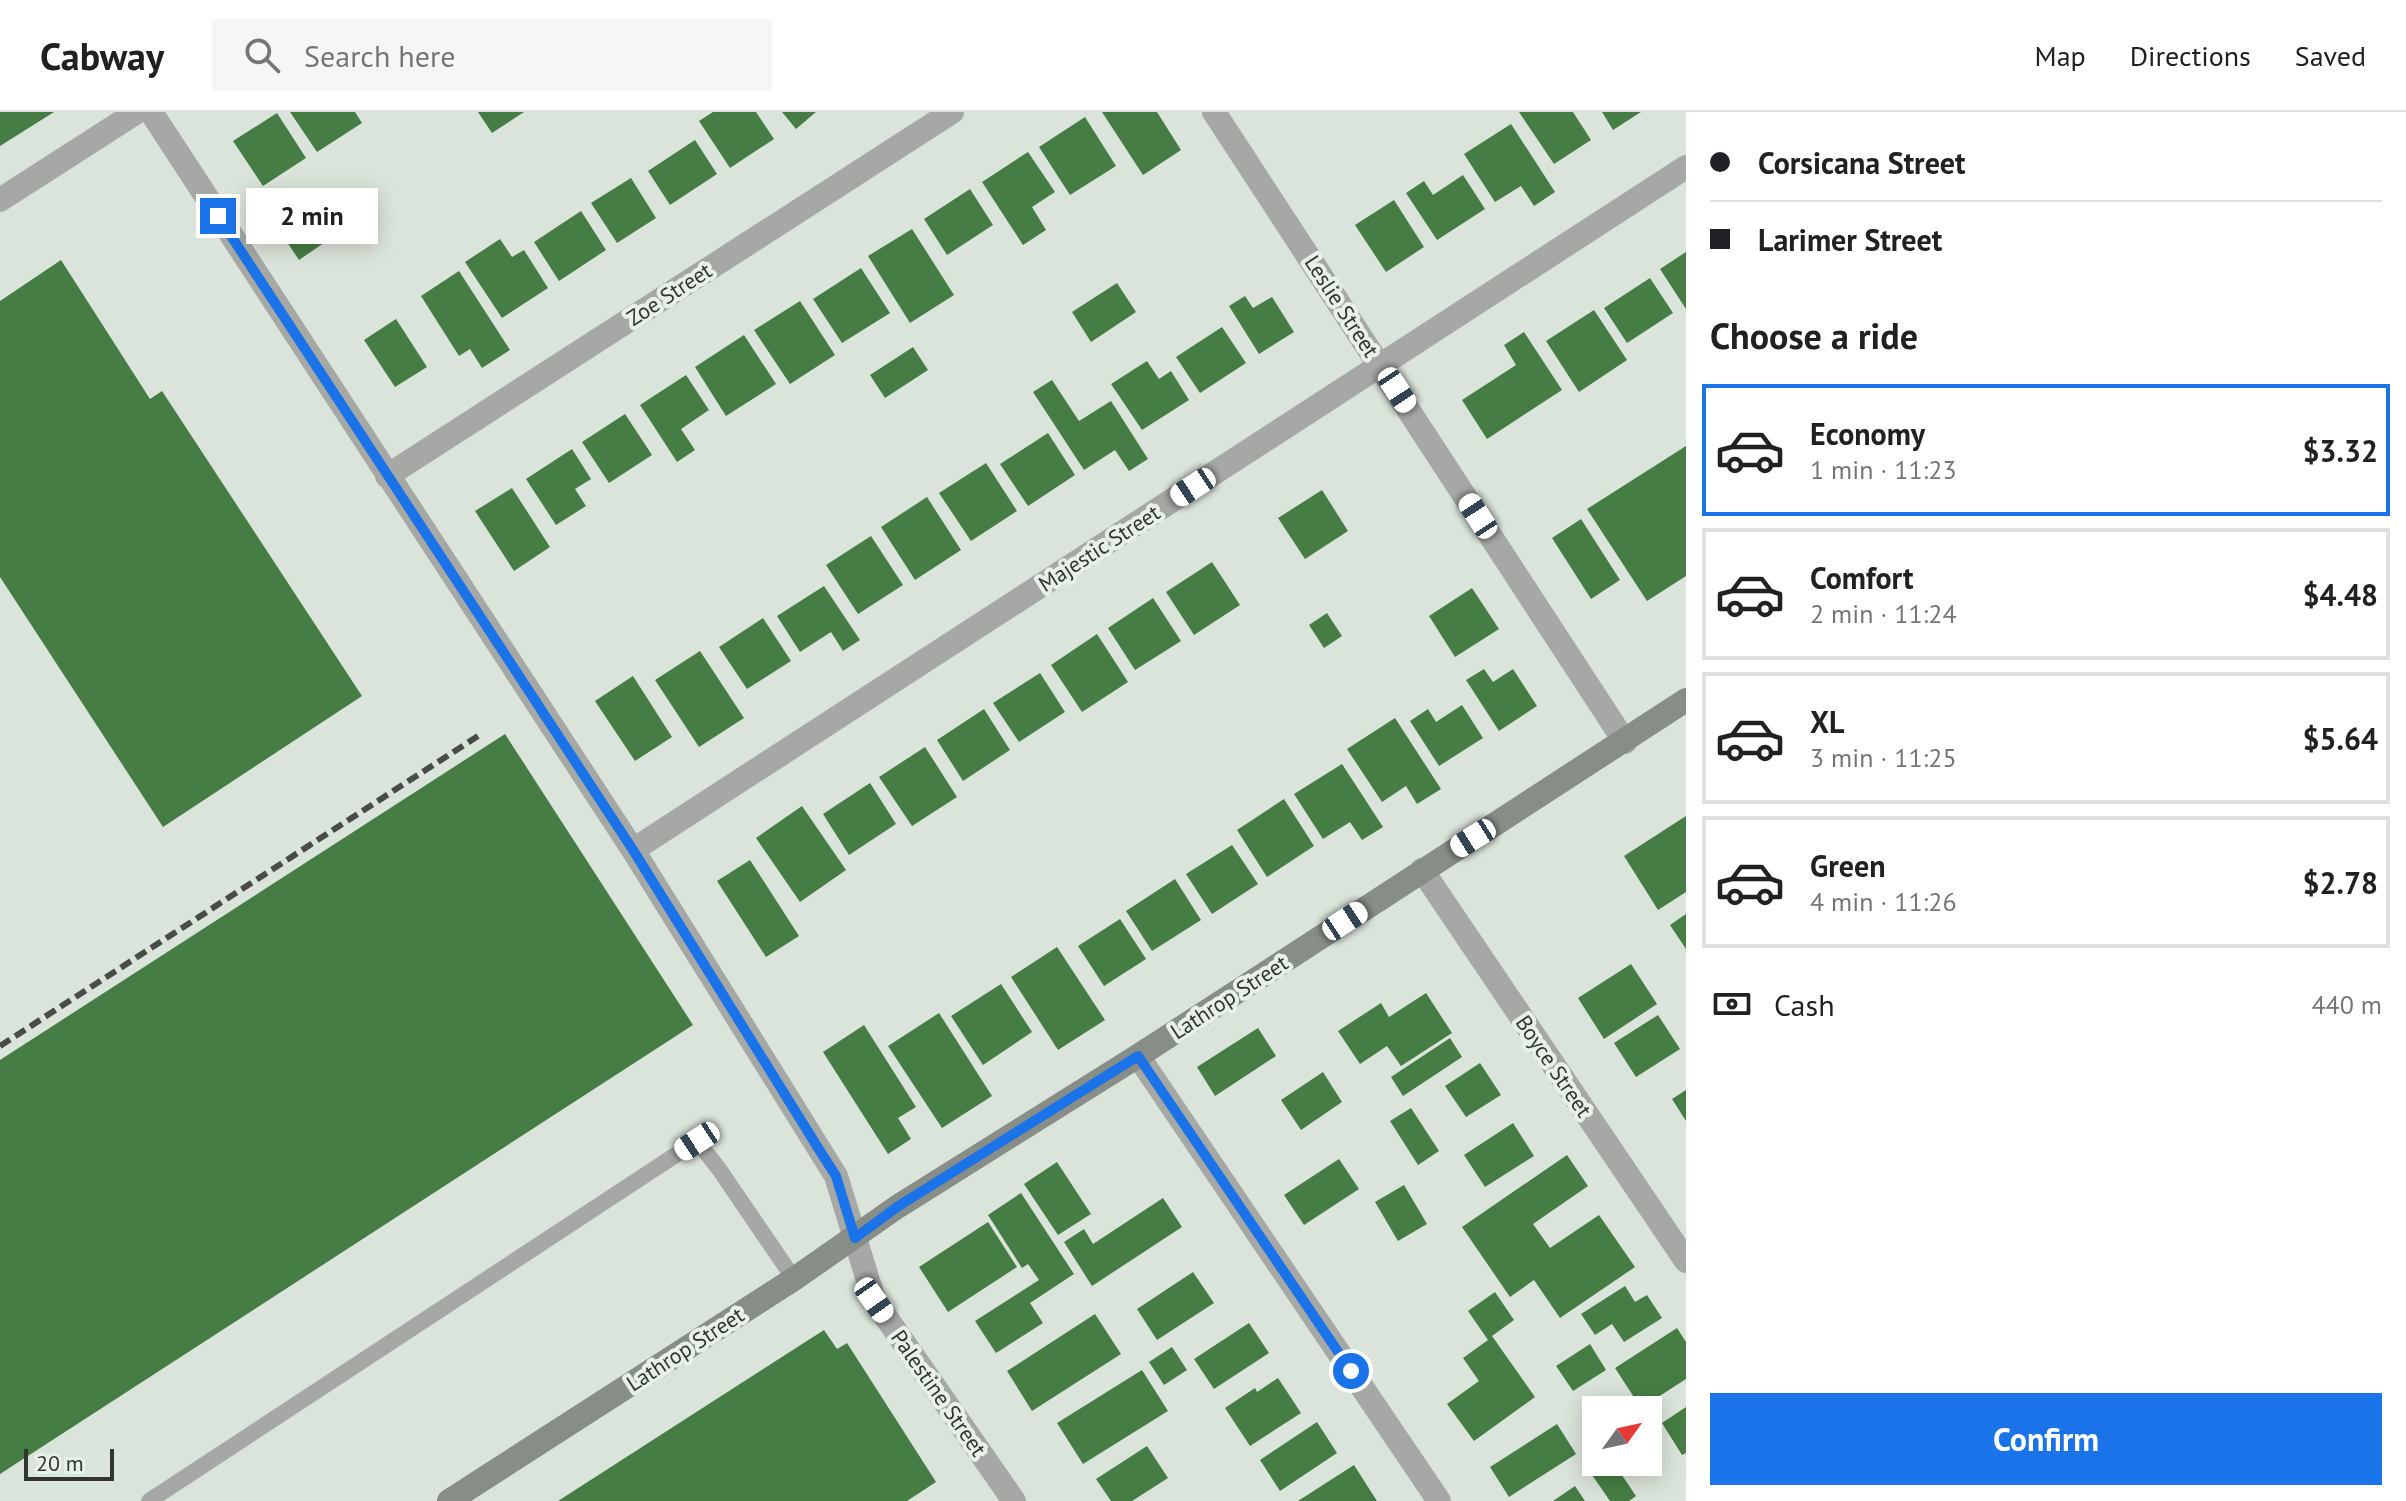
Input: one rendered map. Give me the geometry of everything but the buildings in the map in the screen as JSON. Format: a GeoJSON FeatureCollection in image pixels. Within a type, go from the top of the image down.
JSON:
{"type":"FeatureCollection","features":[{"type":"Feature","properties":{"kind":"street"},"geometry":{"type":"LineString","coordinates":[[0,200],[137,112]]}},
{"type":"Feature","properties":{"kind":"street","name":"Palestine Street"},"geometry":{"type":"LineString","coordinates":[[151,112],[633,850],[836,1176],[874,1300],[1014,1501]]}},
{"type":"Feature","properties":{"kind":"street","name":"Zoe Street"},"geometry":{"type":"LineString","coordinates":[[387,476],[952,112]]}},
{"type":"Feature","properties":{"kind":"street","name":"Leslie Street"},"geometry":{"type":"LineString","coordinates":[[1214,112],[1625,742]]}},
{"type":"Feature","properties":{"kind":"street","name":"Majestic Street"},"geometry":{"type":"LineString","coordinates":[[633,850],[1686,167]]}},
{"type":"Feature","properties":{"kind":"street","name":"Lathrop Street"},"geometry":{"type":"LineString","coordinates":[[449,1501],[794,1279],[897,1207],[1138,1056],[1686,700]]}},
{"type":"Feature","properties":{"kind":"street","name":"Boyce Street"},"geometry":{"type":"LineString","coordinates":[[1422,870],[1686,1261]]}},
{"type":"Feature","properties":{"kind":"street"},"geometry":{"type":"LineString","coordinates":[[1138,1056],[1439,1501]]}},
{"type":"Feature","properties":{"kind":"lane"},"geometry":{"type":"LineString","coordinates":[[158,1498],[697,1141],[794,1279]]}},
{"type":"Feature","properties":{"kind":"railway"},"geometry":{"type":"LineString","coordinates":[[0,1046],[478,736]]}},
{"type":"Feature","properties":{"kind":"route"},"geometry":{"type":"LineString","coordinates":[[218,216],[633,850],[836,1176],[855,1238],[897,1207],[1138,1056],[1351,1371]]}}]}
